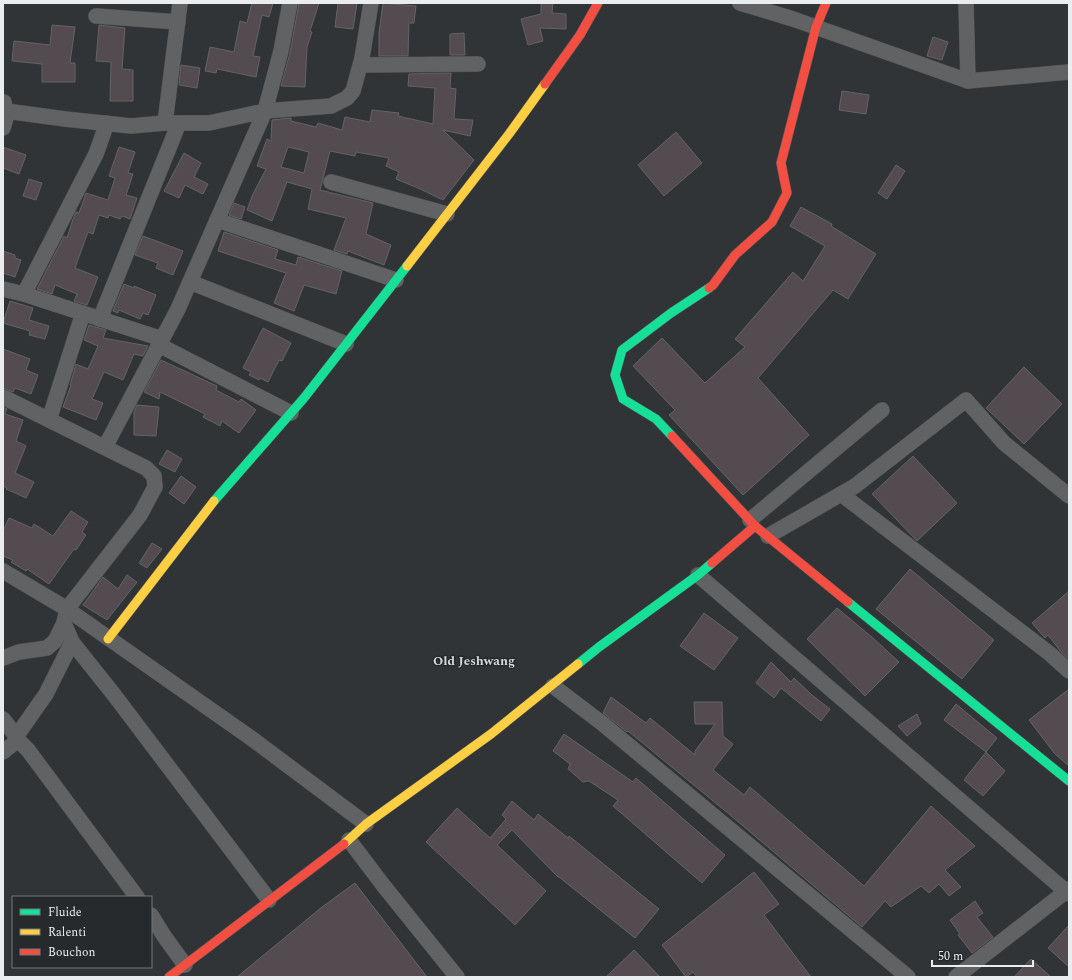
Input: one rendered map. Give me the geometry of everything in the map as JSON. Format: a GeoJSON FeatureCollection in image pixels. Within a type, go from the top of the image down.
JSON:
{"type":"FeatureCollection","features":[{"type":"Feature","properties":{"kind":"street"},"geometry":{"type":"LineString","coordinates":[[100,319],[172,123],[180,3]]}},
{"type":"Feature","properties":{"kind":"street"},"geometry":{"type":"LineString","coordinates":[[105,448],[178,309],[265,111],[281,52],[290,3]]}},
{"type":"Feature","properties":{"kind":"street"},"geometry":{"type":"LineString","coordinates":[[3,128],[6,118],[5,106],[131,126],[172,123],[209,123],[265,111],[331,106],[347,98],[353,91],[360,65],[371,3]]}},
{"type":"Feature","properties":{"kind":"street"},"geometry":{"type":"LineString","coordinates":[[108,638],[213,502],[291,413],[346,344],[509,134],[576,41],[598,3]]}},
{"type":"Feature","properties":{"kind":"street"},"geometry":{"type":"LineString","coordinates":[[740,3],[816,27],[968,81],[1069,72]]}},
{"type":"Feature","properties":{"kind":"street"},"geometry":{"type":"LineString","coordinates":[[826,3],[816,27],[781,163],[787,193],[772,222],[735,255],[713,285],[671,313],[622,350],[615,375],[623,399],[656,419],[753,523],[1069,781]]}},
{"type":"Feature","properties":{"kind":"street"},"geometry":{"type":"LineString","coordinates":[[966,3],[968,81]]}},
{"type":"Feature","properties":{"kind":"street"},"geometry":{"type":"LineString","coordinates":[[96,16],[178,22]]}},
{"type":"Feature","properties":{"kind":"street"},"geometry":{"type":"LineString","coordinates":[[360,65],[478,64]]}},
{"type":"Feature","properties":{"kind":"street"},"geometry":{"type":"LineString","coordinates":[[24,294],[96,154],[107,123]]}},
{"type":"Feature","properties":{"kind":"street"},"geometry":{"type":"LineString","coordinates":[[331,182],[447,214]]}},
{"type":"Feature","properties":{"kind":"street"},"geometry":{"type":"LineString","coordinates":[[217,220],[396,280]]}},
{"type":"Feature","properties":{"kind":"street"},"geometry":{"type":"LineString","coordinates":[[190,282],[346,344]]}},
{"type":"Feature","properties":{"kind":"street"},"geometry":{"type":"LineString","coordinates":[[3,290],[24,294],[83,313],[161,342],[291,413]]}},
{"type":"Feature","properties":{"kind":"street"},"geometry":{"type":"LineString","coordinates":[[49,420],[83,313]]}},
{"type":"Feature","properties":{"kind":"street"},"geometry":{"type":"LineString","coordinates":[[3,397],[146,468],[154,476],[155,487],[140,515],[66,616],[55,641],[47,648],[19,652],[3,658]]}},
{"type":"Feature","properties":{"kind":"street"},"geometry":{"type":"LineString","coordinates":[[768,536],[855,486],[966,400],[1004,443],[1069,496]]}},
{"type":"Feature","properties":{"kind":"street"},"geometry":{"type":"LineString","coordinates":[[169,977],[349,840],[366,824],[491,734],[599,648],[698,575],[753,523],[882,410]]}},
{"type":"Feature","properties":{"kind":"street"},"geometry":{"type":"LineString","coordinates":[[841,494],[1049,653],[1069,671]]}},
{"type":"Feature","properties":{"kind":"street"},"geometry":{"type":"LineString","coordinates":[[3,572],[66,616],[108,638],[251,738],[366,824]]}},
{"type":"Feature","properties":{"kind":"street"},"geometry":{"type":"LineString","coordinates":[[698,575],[1068,892],[956,977]]}},
{"type":"Feature","properties":{"kind":"street"},"geometry":{"type":"LineString","coordinates":[[66,616],[72,642],[115,696],[269,900]]}},
{"type":"Feature","properties":{"kind":"street"},"geometry":{"type":"LineString","coordinates":[[18,740],[18,734],[46,694],[72,642]]}},
{"type":"Feature","properties":{"kind":"street"},"geometry":{"type":"LineString","coordinates":[[553,686],[615,734],[908,977]]}},
{"type":"Feature","properties":{"kind":"street"},"geometry":{"type":"LineString","coordinates":[[3,719],[137,896]]}},
{"type":"Feature","properties":{"kind":"street"},"geometry":{"type":"LineString","coordinates":[[3,752],[18,740]]}},
{"type":"Feature","properties":{"kind":"street"},"geometry":{"type":"LineString","coordinates":[[349,840],[387,891],[457,977]]}},
{"type":"Feature","properties":{"kind":"street"},"geometry":{"type":"LineString","coordinates":[[152,918],[185,965]]}},
{"type":"Feature","properties":{"kind":"building"},"geometry":{"type":"Polygon","coordinates":[[[252,3],[273,3],[269,17],[262,15],[253,56],[260,57],[256,77],[217,69],[216,73],[205,71],[210,47],[234,52],[240,21],[247,23],[252,3]]]}},
{"type":"Feature","properties":{"kind":"building"},"geometry":{"type":"Polygon","coordinates":[[[299,3],[319,3],[310,31],[312,32],[307,47],[305,87],[281,86],[290,53],[299,3]]]}},
{"type":"Feature","properties":{"kind":"building"},"geometry":{"type":"Polygon","coordinates":[[[338,3],[357,3],[353,29],[335,27],[338,3]]]}},
{"type":"Feature","properties":{"kind":"building"},"geometry":{"type":"Polygon","coordinates":[[[383,3],[416,6],[414,23],[409,23],[408,56],[379,56],[379,33],[383,3]]]}},
{"type":"Feature","properties":{"kind":"building"},"geometry":{"type":"Polygon","coordinates":[[[541,3],[553,3],[552,13],[566,14],[566,29],[540,28],[543,41],[528,45],[521,19],[541,14],[541,3]]]}},
{"type":"Feature","properties":{"kind":"building"},"geometry":{"type":"Polygon","coordinates":[[[52,25],[75,27],[70,63],[75,63],[75,82],[42,82],[42,64],[12,61],[14,41],[50,45],[52,25]]]}},
{"type":"Feature","properties":{"kind":"building"},"geometry":{"type":"Polygon","coordinates":[[[99,25],[125,28],[122,69],[133,70],[133,101],[110,101],[111,62],[96,61],[99,25]]]}},
{"type":"Feature","properties":{"kind":"building"},"geometry":{"type":"Polygon","coordinates":[[[464,33],[465,55],[450,55],[450,34],[464,33]]]}},
{"type":"Feature","properties":{"kind":"building"},"geometry":{"type":"Polygon","coordinates":[[[933,37],[948,42],[942,60],[927,56],[933,37]]]}},
{"type":"Feature","properties":{"kind":"building"},"geometry":{"type":"Polygon","coordinates":[[[181,65],[200,68],[197,88],[179,85],[181,65]]]}},
{"type":"Feature","properties":{"kind":"building"},"geometry":{"type":"Polygon","coordinates":[[[451,73],[450,88],[456,89],[454,119],[473,120],[470,136],[443,130],[474,160],[443,200],[396,179],[399,172],[386,166],[389,158],[356,152],[355,156],[330,151],[320,190],[373,203],[366,234],[391,245],[384,265],[348,251],[347,254],[334,250],[346,218],[308,209],[312,189],[287,182],[272,221],[247,210],[253,194],[266,169],[257,166],[267,139],[271,141],[272,120],[291,118],[291,121],[316,127],[318,123],[342,130],[345,117],[370,122],[372,110],[399,113],[398,116],[433,124],[435,88],[408,86],[409,74],[451,73]],[[288,147],[281,167],[304,173],[309,152],[288,147]]]}},
{"type":"Feature","properties":{"kind":"building"},"geometry":{"type":"Polygon","coordinates":[[[842,91],[869,95],[866,114],[839,110],[842,91]]]}},
{"type":"Feature","properties":{"kind":"building"},"geometry":{"type":"Polygon","coordinates":[[[676,132],[702,163],[664,196],[638,165],[676,132]]]}},
{"type":"Feature","properties":{"kind":"building"},"geometry":{"type":"Polygon","coordinates":[[[3,147],[26,155],[19,174],[3,168],[3,147]]]}},
{"type":"Feature","properties":{"kind":"building"},"geometry":{"type":"Polygon","coordinates":[[[119,147],[135,152],[128,173],[133,174],[126,195],[137,198],[130,219],[122,216],[120,219],[109,215],[108,218],[99,215],[93,234],[88,232],[75,268],[98,277],[87,305],[74,301],[77,294],[55,285],[52,294],[37,289],[64,236],[67,238],[73,219],[76,212],[79,213],[86,193],[108,200],[115,178],[109,176],[119,147]]]}},
{"type":"Feature","properties":{"kind":"building"},"geometry":{"type":"Polygon","coordinates":[[[184,153],[201,163],[194,177],[208,184],[203,194],[185,185],[179,198],[164,191],[184,153]]]}},
{"type":"Feature","properties":{"kind":"building"},"geometry":{"type":"Polygon","coordinates":[[[896,165],[905,171],[887,199],[878,193],[896,165]]]}},
{"type":"Feature","properties":{"kind":"building"},"geometry":{"type":"Polygon","coordinates":[[[29,179],[42,183],[36,200],[23,196],[29,179]]]}},
{"type":"Feature","properties":{"kind":"building"},"geometry":{"type":"Polygon","coordinates":[[[234,203],[245,207],[241,219],[229,215],[234,203]]]}},
{"type":"Feature","properties":{"kind":"building"},"geometry":{"type":"Polygon","coordinates":[[[801,207],[832,224],[831,226],[876,254],[848,299],[833,290],[758,378],[809,435],[743,495],[669,415],[675,410],[633,366],[662,338],[705,383],[745,347],[735,339],[793,272],[803,281],[825,246],[790,226],[801,207]]]}},
{"type":"Feature","properties":{"kind":"building"},"geometry":{"type":"Polygon","coordinates":[[[224,232],[278,250],[275,259],[296,265],[298,257],[342,271],[336,294],[304,285],[294,311],[274,303],[286,273],[218,251],[224,232]]]}},
{"type":"Feature","properties":{"kind":"building"},"geometry":{"type":"Polygon","coordinates":[[[143,236],[183,251],[173,275],[156,268],[158,263],[135,255],[143,236]]]}},
{"type":"Feature","properties":{"kind":"building"},"geometry":{"type":"Polygon","coordinates":[[[3,251],[15,255],[15,258],[21,260],[15,277],[3,273],[3,251]]]}},
{"type":"Feature","properties":{"kind":"building"},"geometry":{"type":"Polygon","coordinates":[[[124,284],[134,288],[134,286],[156,295],[148,315],[143,313],[140,319],[119,310],[118,313],[113,311],[124,284]]]}},
{"type":"Feature","properties":{"kind":"building"},"geometry":{"type":"Polygon","coordinates":[[[10,301],[33,308],[29,320],[49,326],[45,339],[29,335],[30,331],[3,323],[10,301]]]}},
{"type":"Feature","properties":{"kind":"building"},"geometry":{"type":"Polygon","coordinates":[[[89,325],[106,330],[103,338],[148,346],[143,356],[134,354],[123,380],[104,372],[92,399],[103,403],[96,420],[63,407],[71,385],[76,364],[88,369],[98,346],[84,340],[89,325]]]}},
{"type":"Feature","properties":{"kind":"building"},"geometry":{"type":"Polygon","coordinates":[[[263,328],[291,343],[282,361],[279,360],[268,382],[260,378],[259,380],[249,375],[251,372],[243,368],[263,328]]]}},
{"type":"Feature","properties":{"kind":"building"},"geometry":{"type":"Polygon","coordinates":[[[3,349],[30,359],[26,370],[38,375],[31,394],[15,388],[13,392],[3,388],[3,349]]]}},
{"type":"Feature","properties":{"kind":"building"},"geometry":{"type":"Polygon","coordinates":[[[161,360],[217,386],[216,390],[239,402],[241,399],[256,410],[239,433],[222,421],[220,426],[203,417],[205,414],[160,392],[159,399],[144,392],[161,360]]]}},
{"type":"Feature","properties":{"kind":"building"},"geometry":{"type":"Polygon","coordinates":[[[1024,367],[1062,404],[1024,444],[986,408],[1024,367]]]}},
{"type":"Feature","properties":{"kind":"building"},"geometry":{"type":"Polygon","coordinates":[[[137,405],[159,407],[156,436],[134,435],[134,412],[137,405]]]}},
{"type":"Feature","properties":{"kind":"building"},"geometry":{"type":"Polygon","coordinates":[[[3,407],[7,409],[5,414],[23,420],[16,441],[26,446],[15,473],[34,482],[26,498],[6,489],[7,488],[3,486],[3,407]]]}},
{"type":"Feature","properties":{"kind":"building"},"geometry":{"type":"Polygon","coordinates":[[[167,450],[182,459],[175,472],[159,464],[167,450]]]}},
{"type":"Feature","properties":{"kind":"building"},"geometry":{"type":"Polygon","coordinates":[[[913,456],[957,503],[917,541],[872,494],[913,456]]]}},
{"type":"Feature","properties":{"kind":"building"},"geometry":{"type":"Polygon","coordinates":[[[181,476],[196,487],[184,504],[169,493],[181,476]]]}},
{"type":"Feature","properties":{"kind":"building"},"geometry":{"type":"Polygon","coordinates":[[[71,511],[88,522],[82,532],[86,535],[49,584],[27,569],[26,571],[11,562],[13,560],[3,556],[3,531],[9,518],[32,528],[34,524],[53,536],[71,511]]]}},
{"type":"Feature","properties":{"kind":"building"},"geometry":{"type":"Polygon","coordinates":[[[152,543],[162,549],[147,568],[139,563],[152,543]]]}},
{"type":"Feature","properties":{"kind":"building"},"geometry":{"type":"Polygon","coordinates":[[[910,569],[994,640],[962,679],[876,609],[910,569]]]}},
{"type":"Feature","properties":{"kind":"building"},"geometry":{"type":"Polygon","coordinates":[[[127,575],[137,582],[107,620],[83,605],[103,577],[118,589],[127,575]]]}},
{"type":"Feature","properties":{"kind":"building"},"geometry":{"type":"Polygon","coordinates":[[[1069,591],[1069,659],[1061,652],[1048,635],[1045,638],[1032,623],[1069,591]]]}},
{"type":"Feature","properties":{"kind":"building"},"geometry":{"type":"Polygon","coordinates":[[[837,608],[899,662],[865,696],[807,639],[837,608]]]}},
{"type":"Feature","properties":{"kind":"building"},"geometry":{"type":"Polygon","coordinates":[[[704,613],[738,638],[714,670],[680,646],[704,613]]]}},
{"type":"Feature","properties":{"kind":"building"},"geometry":{"type":"Polygon","coordinates":[[[771,662],[791,682],[794,678],[830,709],[821,721],[781,688],[774,698],[756,683],[771,662]]]}},
{"type":"Feature","properties":{"kind":"building"},"geometry":{"type":"Polygon","coordinates":[[[1069,689],[1069,766],[1055,754],[1029,720],[1069,689]]]}},
{"type":"Feature","properties":{"kind":"building"},"geometry":{"type":"Polygon","coordinates":[[[611,697],[646,723],[650,718],[695,755],[695,751],[715,724],[695,724],[694,702],[722,702],[723,736],[733,744],[713,770],[744,795],[750,787],[864,886],[931,806],[975,846],[945,870],[961,887],[949,896],[939,884],[929,893],[921,886],[891,907],[885,901],[862,927],[729,814],[628,731],[627,732],[603,713],[611,697]]]}},
{"type":"Feature","properties":{"kind":"building"},"geometry":{"type":"Polygon","coordinates":[[[956,704],[997,738],[986,752],[944,720],[956,704]]]}},
{"type":"Feature","properties":{"kind":"building"},"geometry":{"type":"Polygon","coordinates":[[[917,714],[921,724],[907,736],[898,726],[917,714]]]}},
{"type":"Feature","properties":{"kind":"building"},"geometry":{"type":"Polygon","coordinates":[[[564,734],[633,782],[636,778],[725,855],[702,883],[613,806],[618,800],[589,781],[583,782],[568,769],[570,764],[553,751],[564,734]]]}},
{"type":"Feature","properties":{"kind":"building"},"geometry":{"type":"Polygon","coordinates":[[[986,752],[1005,771],[983,796],[964,780],[986,752]]]}},
{"type":"Feature","properties":{"kind":"building"},"geometry":{"type":"Polygon","coordinates":[[[512,801],[534,820],[538,814],[568,838],[569,836],[659,909],[635,938],[558,877],[512,830],[497,845],[546,891],[515,925],[426,842],[457,808],[490,838],[506,819],[502,815],[512,801]]]}},
{"type":"Feature","properties":{"kind":"building"},"geometry":{"type":"Polygon","coordinates":[[[754,872],[779,904],[764,915],[811,977],[697,977],[693,972],[686,977],[662,945],[754,872]]]}},
{"type":"Feature","properties":{"kind":"building"},"geometry":{"type":"Polygon","coordinates":[[[355,883],[427,977],[237,977],[322,907],[355,883]]]}},
{"type":"Feature","properties":{"kind":"building"},"geometry":{"type":"Polygon","coordinates":[[[975,901],[983,913],[977,917],[993,937],[972,953],[958,935],[960,934],[950,920],[975,901]]]}},
{"type":"Feature","properties":{"kind":"building"},"geometry":{"type":"Polygon","coordinates":[[[1069,925],[1069,967],[1048,948],[1069,925]]]}},
{"type":"Feature","properties":{"kind":"building"},"geometry":{"type":"Polygon","coordinates":[[[634,950],[660,977],[606,977],[634,950]]]}},
{"type":"Feature","properties":{"kind":"building"},"geometry":{"type":"Polygon","coordinates":[[[1031,959],[1051,977],[1014,977],[1031,959]]]}},
{"type":"Feature","properties":{"kind":"traffic: fast"},"geometry":{"type":"LineString","coordinates":[[214,501],[304,398],[407,266]]}},
{"type":"Feature","properties":{"kind":"traffic: fast"},"geometry":{"type":"LineString","coordinates":[[672,436],[656,419],[623,399],[615,375],[622,350],[671,313],[709,288]]}},
{"type":"Feature","properties":{"kind":"traffic: fast"},"geometry":{"type":"LineString","coordinates":[[578,664],[712,563]]}},
{"type":"Feature","properties":{"kind":"traffic: fast"},"geometry":{"type":"LineString","coordinates":[[848,602],[1069,781]]}},
{"type":"Feature","properties":{"kind":"traffic: slow"},"geometry":{"type":"LineString","coordinates":[[407,266],[509,134],[545,84]]}},
{"type":"Feature","properties":{"kind":"traffic: slow"},"geometry":{"type":"LineString","coordinates":[[108,639],[214,501]]}},
{"type":"Feature","properties":{"kind":"traffic: slow"},"geometry":{"type":"LineString","coordinates":[[344,844],[366,824],[491,734],[578,664]]}},
{"type":"Feature","properties":{"kind":"traffic: jam"},"geometry":{"type":"LineString","coordinates":[[545,84],[580,35],[598,3]]}},
{"type":"Feature","properties":{"kind":"traffic: jam"},"geometry":{"type":"LineString","coordinates":[[709,288],[713,285],[735,255],[772,222],[787,193],[781,163],[816,27],[826,3]]}},
{"type":"Feature","properties":{"kind":"traffic: jam"},"geometry":{"type":"LineString","coordinates":[[672,436],[755,526],[848,602]]}},
{"type":"Feature","properties":{"kind":"traffic: jam"},"geometry":{"type":"LineString","coordinates":[[712,563],[755,526]]}},
{"type":"Feature","properties":{"kind":"traffic: jam"},"geometry":{"type":"LineString","coordinates":[[169,977],[344,844]]}},
{"type":"Feature","properties":{"kind":"district","name":"Old Jeshwang"},"geometry":{"type":"Point","coordinates":[474,660]}}]}
